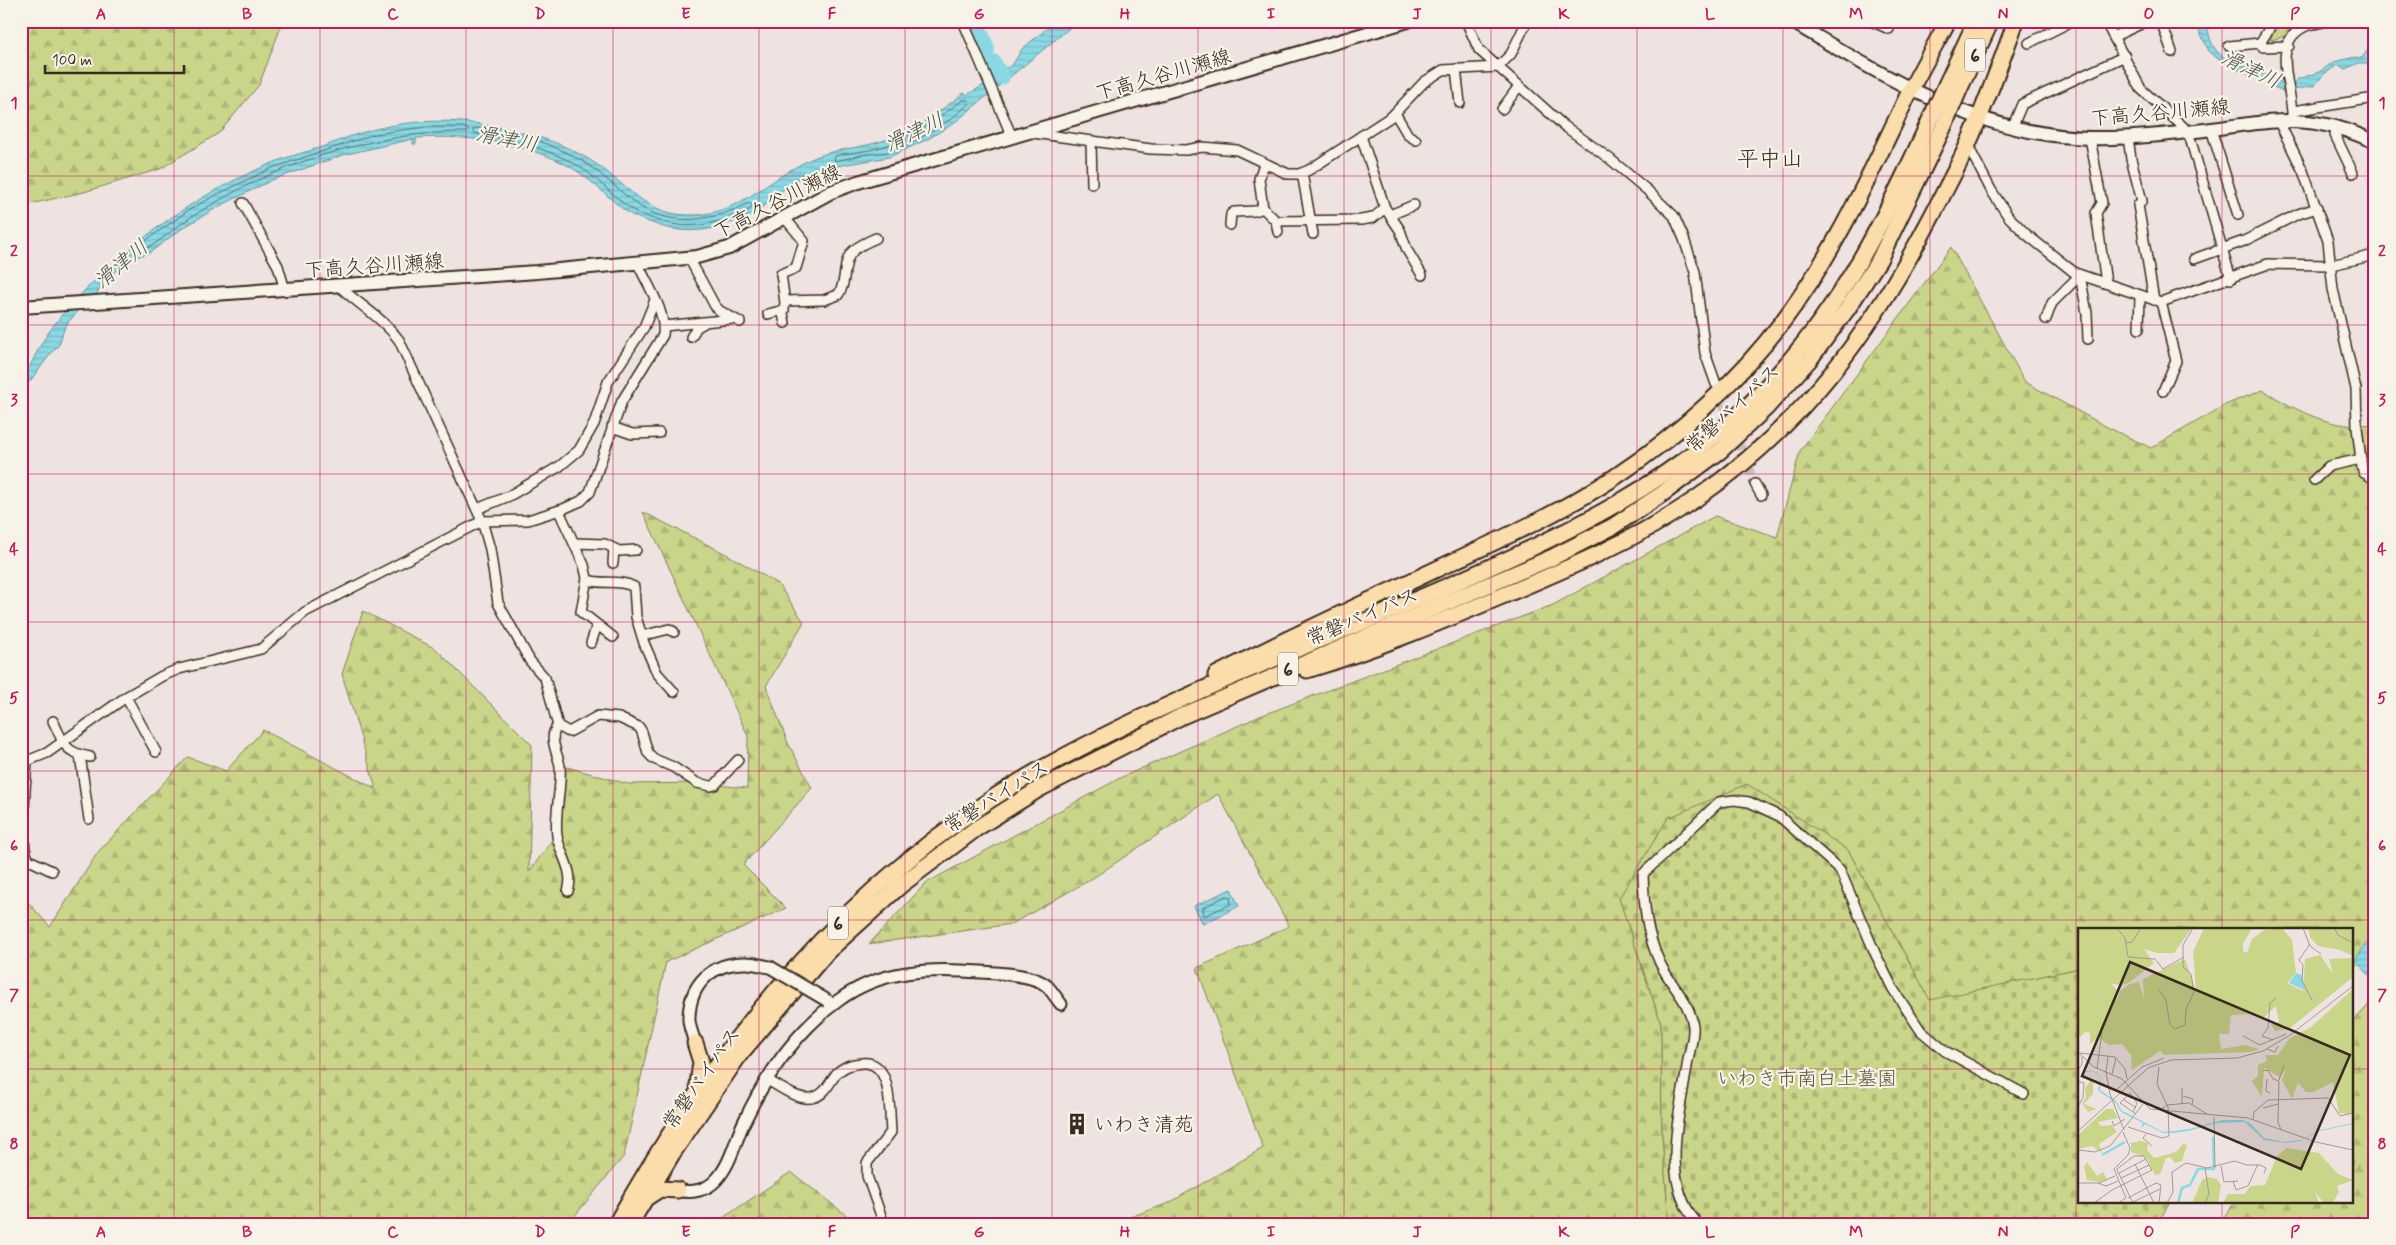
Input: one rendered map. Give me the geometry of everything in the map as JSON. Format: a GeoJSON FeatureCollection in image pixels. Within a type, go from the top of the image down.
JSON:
{"type":"FeatureCollection","features":[{"type":"Feature","properties":{"kind":"highway"},"geometry":{"type":"LineString","coordinates":[[1148,714],[1202,682],[1291,636],[1529,526],[1616,477],[1680,428],[1749,362],[1782,323],[1804,292],[1846,224],[1911,90],[1948,21]]}},
{"type":"Feature","properties":{"kind":"highway","name":"常磐バイパス"},"geometry":{"type":"LineString","coordinates":[[630,1224],[672,1154],[740,1054],[814,966],[901,885],[977,828],[1039,789],[1182,716],[1240,689],[1551,558],[1612,527],[1662,494],[1720,451],[1767,407],[1810,359],[1848,308],[1879,260],[1943,128],[1953,86],[1976,21]]}},
{"type":"Feature","properties":{"kind":"highway","name":"常磐バイパス"},"geometry":{"type":"LineString","coordinates":[[616,1224],[697,1092],[728,1047],[823,937],[860,902],[968,815],[1032,774],[1148,714],[1544,544],[1590,520],[1668,474],[1706,444],[1765,388],[1818,326],[1867,252],[1930,120],[1953,86],[1990,21]]}},
{"type":"Feature","properties":{"kind":"highway"},"geometry":{"type":"LineString","coordinates":[[1240,689],[1350,657],[1586,560],[1660,522],[1731,472],[1798,413],[1857,343],[1904,270],[1968,146],[2016,21]]}},
{"type":"Feature","properties":{"kind":"highway"},"geometry":{"type":"LineString","coordinates":[[695,1043],[715,1051],[728,1047]]}},
{"type":"Feature","properties":{"kind":"highway"},"geometry":{"type":"LineString","coordinates":[[695,1043],[702,1072],[697,1092]]}},
{"type":"Feature","properties":{"kind":"highway"},"geometry":{"type":"LineString","coordinates":[[672,1154],[671,1182],[678,1190]]}},
{"type":"Feature","properties":{"kind":"highway"},"geometry":{"type":"LineString","coordinates":[[642,1202],[654,1191],[660,1189],[678,1190]]}},
{"type":"Feature","properties":{"kind":"main road","name":"下高久谷川瀬線"},"geometry":{"type":"LineString","coordinates":[[21,307],[285,290],[638,264],[689,258],[729,248],[831,192],[858,182],[1408,21]]}},
{"type":"Feature","properties":{"kind":"main road","name":"下高久谷川瀬線"},"geometry":{"type":"LineString","coordinates":[[1792,21],[1911,90],[1979,118],[2012,128],[2090,138],[2128,137],[2278,120],[2292,113],[2375,142]]}},
{"type":"Feature","properties":{"kind":"street"},"geometry":{"type":"LineString","coordinates":[[963,21],[1012,137]]}},
{"type":"Feature","properties":{"kind":"street"},"geometry":{"type":"LineString","coordinates":[[1466,21],[1479,50],[1563,125],[1625,172],[1674,216],[1684,238],[1695,272],[1705,353],[1716,384]]}},
{"type":"Feature","properties":{"kind":"street"},"geometry":{"type":"LineString","coordinates":[[1028,132],[1151,149],[1186,150],[1202,146],[1237,150],[1288,174],[1302,173],[1395,113],[1424,82],[1443,70],[1498,67],[1511,54],[1527,21]]}},
{"type":"Feature","properties":{"kind":"street"},"geometry":{"type":"LineString","coordinates":[[1871,21],[1889,29],[1892,21]]}},
{"type":"Feature","properties":{"kind":"street"},"geometry":{"type":"LineString","coordinates":[[2029,43],[2072,21]]}},
{"type":"Feature","properties":{"kind":"street"},"geometry":{"type":"LineString","coordinates":[[2105,21],[2141,89],[2188,131],[2231,279]]}},
{"type":"Feature","properties":{"kind":"street"},"geometry":{"type":"LineString","coordinates":[[2114,36],[2147,21]]}},
{"type":"Feature","properties":{"kind":"street"},"geometry":{"type":"LineString","coordinates":[[2161,21],[2172,52]]}},
{"type":"Feature","properties":{"kind":"street"},"geometry":{"type":"LineString","coordinates":[[2327,21],[2301,25],[2289,46],[2284,67],[2292,113],[2375,98]]}},
{"type":"Feature","properties":{"kind":"street"},"geometry":{"type":"LineString","coordinates":[[2260,43],[2269,29]]}},
{"type":"Feature","properties":{"kind":"street"},"geometry":{"type":"LineString","coordinates":[[2228,46],[2260,43],[2263,46],[2289,46]]}},
{"type":"Feature","properties":{"kind":"street"},"geometry":{"type":"LineString","coordinates":[[2012,128],[2022,104],[2124,56]]}},
{"type":"Feature","properties":{"kind":"street"},"geometry":{"type":"LineString","coordinates":[[1456,69],[1460,104]]}},
{"type":"Feature","properties":{"kind":"street"},"geometry":{"type":"LineString","coordinates":[[1502,109],[1519,86]]}},
{"type":"Feature","properties":{"kind":"street"},"geometry":{"type":"LineString","coordinates":[[1395,113],[1408,135],[1416,140]]}},
{"type":"Feature","properties":{"kind":"street"},"geometry":{"type":"LineString","coordinates":[[2278,120],[2303,171],[2328,241],[2333,289],[2356,389],[2357,427],[2361,459],[2364,473],[2375,479]]}},
{"type":"Feature","properties":{"kind":"street"},"geometry":{"type":"LineString","coordinates":[[2337,128],[2335,136],[2352,173]]}},
{"type":"Feature","properties":{"kind":"street"},"geometry":{"type":"LineString","coordinates":[[2211,129],[2238,215]]}},
{"type":"Feature","properties":{"kind":"street"},"geometry":{"type":"LineString","coordinates":[[1360,136],[1387,212],[1400,230],[1407,250],[1422,275]]}},
{"type":"Feature","properties":{"kind":"street"},"geometry":{"type":"LineString","coordinates":[[2128,137],[2131,159],[2142,201],[2138,205],[2158,301],[2176,361],[2163,391]]}},
{"type":"Feature","properties":{"kind":"street"},"geometry":{"type":"LineString","coordinates":[[2090,138],[2102,204],[2096,213],[2106,283]]}},
{"type":"Feature","properties":{"kind":"street"},"geometry":{"type":"LineString","coordinates":[[1091,141],[1092,184]]}},
{"type":"Feature","properties":{"kind":"street"},"geometry":{"type":"LineString","coordinates":[[1968,146],[1991,190],[2008,216],[2026,234],[2075,274],[2158,301],[2231,279],[2268,264],[2331,265],[2375,254]]}},
{"type":"Feature","properties":{"kind":"street"},"geometry":{"type":"LineString","coordinates":[[1264,164],[1258,179],[1263,208],[1276,221],[1278,232]]}},
{"type":"Feature","properties":{"kind":"street"},"geometry":{"type":"LineString","coordinates":[[1302,173],[1313,234]]}},
{"type":"Feature","properties":{"kind":"street"},"geometry":{"type":"LineString","coordinates":[[244,203],[278,266],[285,290]]}},
{"type":"Feature","properties":{"kind":"street"},"geometry":{"type":"LineString","coordinates":[[1276,221],[1312,222],[1373,218],[1414,205]]}},
{"type":"Feature","properties":{"kind":"street"},"geometry":{"type":"LineString","coordinates":[[1230,225],[1231,214],[1234,212],[1255,211],[1263,208]]}},
{"type":"Feature","properties":{"kind":"street"},"geometry":{"type":"LineString","coordinates":[[2194,259],[2244,241],[2298,214],[2317,208]]}},
{"type":"Feature","properties":{"kind":"street"},"geometry":{"type":"LineString","coordinates":[[784,218],[804,241],[796,268],[781,274],[785,323]]}},
{"type":"Feature","properties":{"kind":"street"},"geometry":{"type":"LineString","coordinates":[[768,314],[784,306],[824,300],[838,295],[844,284],[850,255],[859,246],[876,238]]}},
{"type":"Feature","properties":{"kind":"street"},"geometry":{"type":"LineString","coordinates":[[664,326],[705,321],[737,320],[715,306],[689,258]]}},
{"type":"Feature","properties":{"kind":"street"},"geometry":{"type":"LineString","coordinates":[[52,871],[29,860],[25,851],[24,761],[47,753],[126,697],[162,676],[179,669],[261,649],[305,612],[482,521],[528,520],[581,501],[590,492],[622,401],[659,342],[664,326],[655,300],[638,264]]}},
{"type":"Feature","properties":{"kind":"street"},"geometry":{"type":"LineString","coordinates":[[2046,319],[2056,297],[2080,275]]}},
{"type":"Feature","properties":{"kind":"street"},"geometry":{"type":"LineString","coordinates":[[2080,275],[2087,313],[2088,339]]}},
{"type":"Feature","properties":{"kind":"street"},"geometry":{"type":"LineString","coordinates":[[339,286],[352,298],[388,324],[399,340],[482,521],[490,549],[498,604],[530,661],[545,678],[558,726],[568,732],[598,716],[628,721],[642,732],[650,757],[673,767],[697,783],[704,785],[715,785],[738,760]]}},
{"type":"Feature","properties":{"kind":"street"},"geometry":{"type":"LineString","coordinates":[[2139,329],[2140,296]]}},
{"type":"Feature","properties":{"kind":"street"},"geometry":{"type":"LineString","coordinates":[[477,509],[509,496],[560,466],[579,450],[594,424],[608,382],[644,326],[655,300]]}},
{"type":"Feature","properties":{"kind":"street"},"geometry":{"type":"LineString","coordinates":[[691,337],[705,321]]}},
{"type":"Feature","properties":{"kind":"street"},"geometry":{"type":"LineString","coordinates":[[612,427],[632,434],[659,433]]}},
{"type":"Feature","properties":{"kind":"street"},"geometry":{"type":"LineString","coordinates":[[2314,480],[2329,466],[2361,459]]}},
{"type":"Feature","properties":{"kind":"street"},"geometry":{"type":"LineString","coordinates":[[1755,484],[1761,494]]}},
{"type":"Feature","properties":{"kind":"street"},"geometry":{"type":"LineString","coordinates":[[559,510],[584,564],[587,580],[581,612],[597,626],[608,630],[613,636]]}},
{"type":"Feature","properties":{"kind":"street"},"geometry":{"type":"LineString","coordinates":[[574,543],[605,544],[614,549],[636,550]]}},
{"type":"Feature","properties":{"kind":"street"},"geometry":{"type":"LineString","coordinates":[[613,562],[614,549]]}},
{"type":"Feature","properties":{"kind":"street"},"geometry":{"type":"LineString","coordinates":[[587,580],[596,583],[624,584],[634,587],[636,617],[642,636],[657,673],[674,692]]}},
{"type":"Feature","properties":{"kind":"street"},"geometry":{"type":"LineString","coordinates":[[592,642],[597,626]]}},
{"type":"Feature","properties":{"kind":"street"},"geometry":{"type":"LineString","coordinates":[[642,636],[669,629],[674,632]]}},
{"type":"Feature","properties":{"kind":"street"},"geometry":{"type":"LineString","coordinates":[[126,697],[156,752]]}},
{"type":"Feature","properties":{"kind":"street"},"geometry":{"type":"LineString","coordinates":[[53,721],[65,748],[80,755],[90,757]]}},
{"type":"Feature","properties":{"kind":"street"},"geometry":{"type":"LineString","coordinates":[[558,726],[553,737],[560,775],[557,833],[568,865],[570,885],[568,891]]}},
{"type":"Feature","properties":{"kind":"street"},"geometry":{"type":"LineString","coordinates":[[80,755],[90,819]]}},
{"type":"Feature","properties":{"kind":"street"},"geometry":{"type":"LineString","coordinates":[[1698,1224],[1688,1213],[1680,1194],[1674,1163],[1694,1027],[1686,1004],[1660,964],[1645,921],[1643,874],[1719,802],[1734,800],[1749,802],[1779,816],[1840,870],[1875,953],[1893,989],[1922,1031],[1945,1050],[2024,1094]]}},
{"type":"Feature","properties":{"kind":"street"},"geometry":{"type":"LineString","coordinates":[[695,1043],[688,1018],[693,992],[702,978],[720,968],[746,963],[770,967],[834,1000]]}},
{"type":"Feature","properties":{"kind":"street"},"geometry":{"type":"LineString","coordinates":[[678,1190],[688,1193],[703,1189],[715,1182],[722,1173],[743,1124],[775,1064],[834,1000],[867,985],[908,971],[949,970],[1008,973],[1041,982],[1047,986],[1061,1004]]}},
{"type":"Feature","properties":{"kind":"street"},"geometry":{"type":"LineString","coordinates":[[766,1079],[802,1098],[815,1098],[827,1088],[836,1074],[848,1064],[868,1062],[879,1067],[886,1078],[891,1132],[867,1163],[867,1176],[884,1224]]}},
{"type":"Feature","properties":{"kind":"green space"},"geometry":{"type":"Polygon","coordinates":[[[21,21],[282,21],[282,24],[259,85],[219,133],[160,169],[84,192],[21,206],[21,21]]]}},
{"type":"Feature","properties":{"kind":"green space"},"geometry":{"type":"Polygon","coordinates":[[[2286,21],[2306,21],[2289,35],[2271,40],[2271,36],[2286,21]]]}},
{"type":"Feature","properties":{"kind":"green space"},"geometry":{"type":"Polygon","coordinates":[[[1951,247],[2025,382],[2107,427],[2151,448],[2227,404],[2263,390],[2317,418],[2346,425],[2375,423],[2375,828],[2370,829],[2369,837],[2375,932],[2354,969],[2354,928],[2078,928],[2078,968],[1930,1001],[1848,850],[1619,898],[1661,1023],[1662,1134],[1669,1224],[1111,1224],[1169,1203],[1263,1148],[1197,968],[1289,926],[1218,794],[1093,878],[1012,924],[869,944],[926,883],[1122,777],[1260,716],[1553,605],[1715,516],[1777,537],[1800,451],[1951,247]]]}},
{"type":"Feature","properties":{"kind":"green space"},"geometry":{"type":"Polygon","coordinates":[[[643,512],[728,555],[778,584],[804,622],[766,686],[788,743],[812,788],[743,865],[786,908],[666,962],[624,1156],[568,1224],[21,1224],[21,894],[50,927],[98,852],[188,757],[226,771],[263,730],[376,789],[342,674],[363,611],[436,649],[532,745],[529,872],[557,833],[560,765],[628,784],[697,783],[747,788],[748,736],[643,512]]]}},
{"type":"Feature","properties":{"kind":"green space","name":"いわき市南白土墓園"},"geometry":{"type":"Polygon","coordinates":[[[1747,784],[1848,850],[1930,1000],[2078,968],[2078,1202],[2170,1202],[2157,1224],[1669,1224],[1662,1134],[1661,1023],[1619,898],[1668,818],[1747,784]]]}},
{"type":"Feature","properties":{"kind":"green space"},"geometry":{"type":"Polygon","coordinates":[[[2375,998],[2375,1224],[2218,1224],[2235,1202],[2354,1202],[2354,1021],[2375,998]]]}},
{"type":"Feature","properties":{"kind":"green space"},"geometry":{"type":"Polygon","coordinates":[[[791,1172],[850,1218],[843,1224],[714,1224],[791,1172]]]}},
{"type":"Feature","properties":{"kind":"water","name":"滑津川"},"geometry":{"type":"Polygon","coordinates":[[[1056,21],[1078,21],[954,123],[928,139],[889,157],[831,167],[804,179],[795,179],[770,202],[754,212],[754,214],[728,224],[704,230],[692,231],[666,228],[636,217],[627,212],[587,179],[561,162],[526,149],[490,141],[435,137],[416,138],[416,144],[413,144],[413,139],[343,155],[272,180],[218,207],[183,228],[149,253],[129,259],[104,281],[97,293],[69,321],[64,329],[59,345],[21,393],[24,376],[47,335],[65,311],[101,274],[145,237],[192,204],[243,176],[278,161],[370,130],[389,126],[427,121],[466,122],[526,133],[565,147],[590,160],[650,205],[663,210],[678,214],[712,213],[741,201],[795,167],[817,156],[879,142],[913,128],[964,93],[967,95],[984,85],[994,69],[1000,67],[1007,68],[1013,64],[1022,49],[1056,21]]]}},
{"type":"Feature","properties":{"kind":"water","name":"滑津川"},"geometry":{"type":"Polygon","coordinates":[[[2198,21],[2207,21],[2212,44],[2217,52],[2224,57],[2288,85],[2293,85],[2298,79],[2319,72],[2334,62],[2355,57],[2362,58],[2369,48],[2375,49],[2375,63],[2359,63],[2345,69],[2338,65],[2324,74],[2314,86],[2284,92],[2225,63],[2210,53],[2199,31],[2198,21]]]}},
{"type":"Feature","properties":{"kind":"water"},"geometry":{"type":"Polygon","coordinates":[[[1231,889],[1239,906],[1203,924],[1194,906],[1231,889]]]}},
{"type":"Feature","properties":{"kind":"water"},"geometry":{"type":"Polygon","coordinates":[[[2375,932],[2375,981],[2355,960],[2375,932]]]}},
{"type":"Feature","properties":{"kind":"waterway"},"geometry":{"type":"LineString","coordinates":[[976,21],[987,49]]}},
{"type":"Feature","properties":{"kind":"waterway"},"geometry":{"type":"LineString","coordinates":[[993,62],[1002,77]]}},
{"type":"Feature","properties":{"kind":"tunnel"},"geometry":{"type":"LineString","coordinates":[[1718,391],[1755,484]]}},
{"type":"Feature","properties":{"kind":"place","name":"いわき清苑"},"geometry":{"type":"Point","coordinates":[1077,1124]}},
{"type":"Feature","properties":{"kind":"district","name":"平中山"},"geometry":{"type":"Point","coordinates":[1770,158]}}]}
